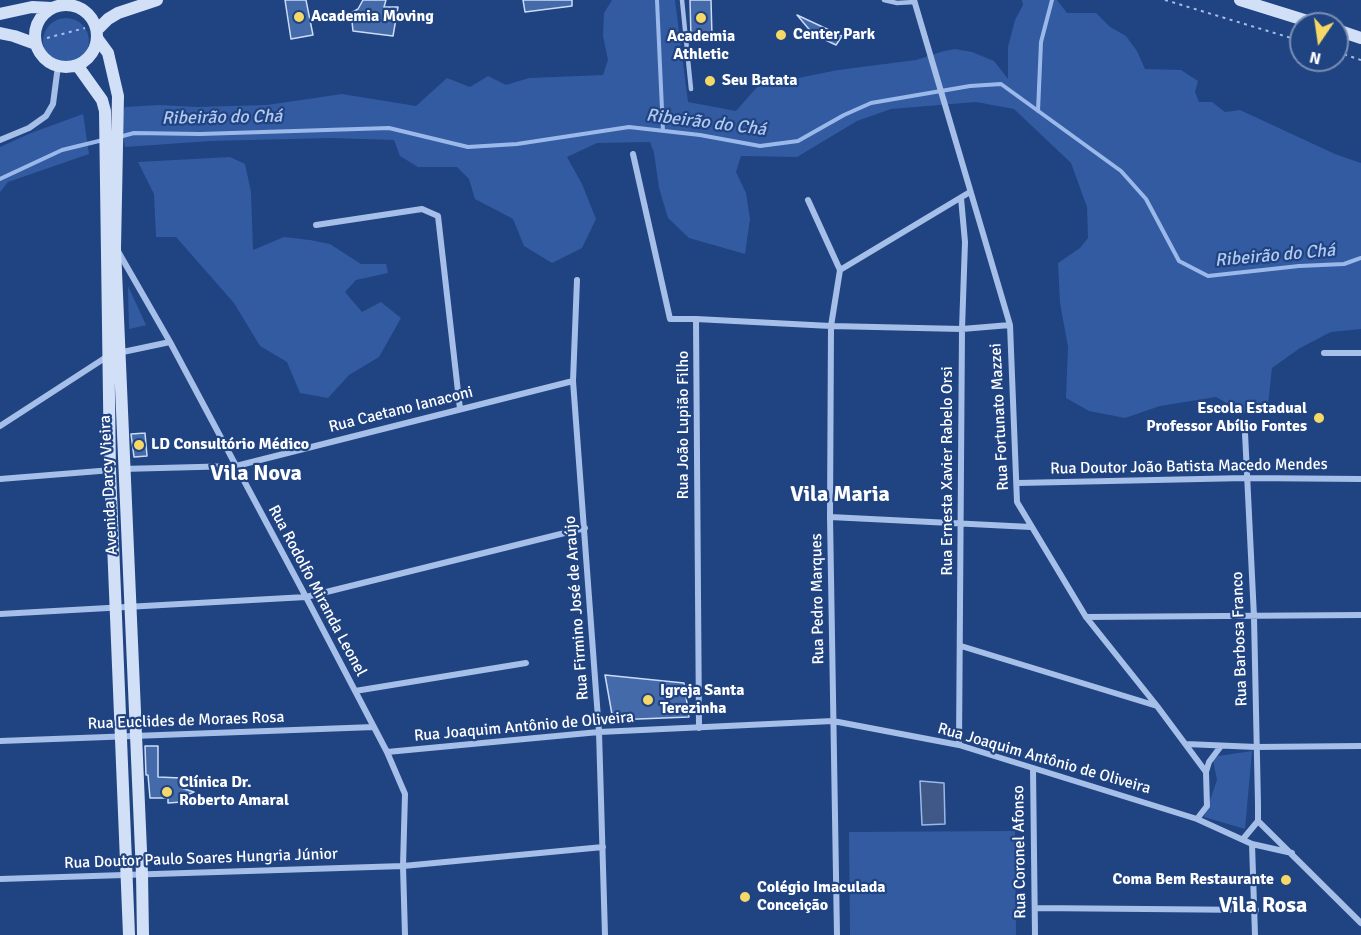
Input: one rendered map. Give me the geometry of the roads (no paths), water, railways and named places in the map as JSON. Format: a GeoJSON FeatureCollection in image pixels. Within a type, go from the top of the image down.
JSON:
{"type":"FeatureCollection","features":[{"type":"Feature","properties":{"kind":"main road"},"geometry":{"type":"LineString","coordinates":[[0,14],[32,7],[55,7],[70,5],[82,9],[92,18],[96,31],[92,54],[77,65],[68,67],[58,66],[44,58],[35,42],[36,27],[40,19],[55,7],[69,0]]}},
{"type":"Feature","properties":{"kind":"main road"},"geometry":{"type":"LineString","coordinates":[[96,31],[118,13],[157,0]]}},
{"type":"Feature","properties":{"kind":"main road"},"geometry":{"type":"LineString","coordinates":[[1240,0],[1289,15]]}},
{"type":"Feature","properties":{"kind":"main road","name":"Avenida Darcy Vieira"},"geometry":{"type":"LineString","coordinates":[[96,31],[108,53],[118,96],[111,111],[114,354],[125,468],[143,935]]}},
{"type":"Feature","properties":{"kind":"main road"},"geometry":{"type":"LineString","coordinates":[[0,33],[35,42]]}},
{"type":"Feature","properties":{"kind":"main road","name":"Avenida Darcy Vieira"},"geometry":{"type":"LineString","coordinates":[[77,65],[111,111]]}},
{"type":"Feature","properties":{"kind":"main road","name":"Avenida Darcy Vieira"},"geometry":{"type":"LineString","coordinates":[[112,164],[115,248],[111,470],[129,935]]}},
{"type":"Feature","properties":{"kind":"street","name":"Rua Fortunato Mazzei"},"geometry":{"type":"LineString","coordinates":[[914,1],[1010,325],[1017,502],[1086,617],[1206,772]]}},
{"type":"Feature","properties":{"kind":"street"},"geometry":{"type":"LineString","coordinates":[[0,140],[29,128],[46,116],[53,104],[58,66]]}},
{"type":"Feature","properties":{"kind":"street"},"geometry":{"type":"LineString","coordinates":[[633,154],[670,319],[962,329],[1010,325]]}},
{"type":"Feature","properties":{"kind":"street"},"geometry":{"type":"LineString","coordinates":[[808,200],[840,270],[970,192]]}},
{"type":"Feature","properties":{"kind":"street","name":"Rua Ernesta Xavier Rabelo Orsi"},"geometry":{"type":"LineString","coordinates":[[959,746],[962,329],[965,242],[961,198]]}},
{"type":"Feature","properties":{"kind":"street"},"geometry":{"type":"LineString","coordinates":[[316,225],[422,209],[438,216],[460,410]]}},
{"type":"Feature","properties":{"kind":"street","name":"Rua Rodolfo Miranda Leonel"},"geometry":{"type":"LineString","coordinates":[[115,248],[170,342],[306,597],[387,752],[405,794],[403,866],[405,935]]}},
{"type":"Feature","properties":{"kind":"street","name":"Rua Pedro Marques"},"geometry":{"type":"LineString","coordinates":[[837,935],[830,518],[831,326],[840,270]]}},
{"type":"Feature","properties":{"kind":"street","name":"Rua Firmino José de Araújo"},"geometry":{"type":"LineString","coordinates":[[577,280],[573,381],[599,732],[605,935]]}},
{"type":"Feature","properties":{"kind":"street","name":"Rua João Lupião Filho"},"geometry":{"type":"LineString","coordinates":[[696,319],[699,728]]}},
{"type":"Feature","properties":{"kind":"street"},"geometry":{"type":"LineString","coordinates":[[0,426],[114,354],[170,342]]}},
{"type":"Feature","properties":{"kind":"street"},"geometry":{"type":"LineString","coordinates":[[1324,353],[1361,353]]}},
{"type":"Feature","properties":{"kind":"street","name":"Rua Caetano Ianaconi"},"geometry":{"type":"LineString","coordinates":[[0,478],[125,468],[236,466],[573,381]]}},
{"type":"Feature","properties":{"kind":"street","name":"Rua Barbosa Franco"},"geometry":{"type":"LineString","coordinates":[[1245,433],[1254,617],[1258,821]]}},
{"type":"Feature","properties":{"kind":"street","name":"Rua Doutor João Batista Macedo Mendes"},"geometry":{"type":"LineString","coordinates":[[1018,483],[1246,478],[1361,479]]}},
{"type":"Feature","properties":{"kind":"street"},"geometry":{"type":"LineString","coordinates":[[830,518],[1031,527]]}},
{"type":"Feature","properties":{"kind":"street"},"geometry":{"type":"LineString","coordinates":[[0,614],[306,597],[585,528]]}},
{"type":"Feature","properties":{"kind":"street"},"geometry":{"type":"LineString","coordinates":[[1086,617],[1361,615]]}},
{"type":"Feature","properties":{"kind":"street"},"geometry":{"type":"LineString","coordinates":[[961,646],[1157,706]]}},
{"type":"Feature","properties":{"kind":"street"},"geometry":{"type":"LineString","coordinates":[[355,691],[526,663]]}},
{"type":"Feature","properties":{"kind":"street","name":"Rua Joaquim Antônio de Oliveira"},"geometry":{"type":"LineString","coordinates":[[387,752],[599,732],[833,721],[959,746],[1197,819],[1252,844],[1292,853]]}},
{"type":"Feature","properties":{"kind":"street","name":"Rua Euclides de Moraes Rosa"},"geometry":{"type":"LineString","coordinates":[[0,741],[374,727]]}},
{"type":"Feature","properties":{"kind":"street"},"geometry":{"type":"LineString","coordinates":[[1186,744],[1256,747],[1361,746]]}},
{"type":"Feature","properties":{"kind":"street"},"geometry":{"type":"LineString","coordinates":[[1197,819],[1207,806],[1206,772],[1209,762],[1221,746]]}},
{"type":"Feature","properties":{"kind":"street","name":"Rua Coronel Afonso"},"geometry":{"type":"LineString","coordinates":[[1033,768],[1035,935]]}},
{"type":"Feature","properties":{"kind":"street"},"geometry":{"type":"LineString","coordinates":[[1243,839],[1258,821],[1357,915],[1361,922]]}},
{"type":"Feature","properties":{"kind":"street"},"geometry":{"type":"LineString","coordinates":[[1252,844],[1256,910],[1255,935]]}},
{"type":"Feature","properties":{"kind":"street","name":"Rua Doutor Paulo Soares Hungria Júnior"},"geometry":{"type":"LineString","coordinates":[[0,879],[403,866],[603,847]]}},
{"type":"Feature","properties":{"kind":"street"},"geometry":{"type":"LineString","coordinates":[[1035,908],[1256,910]]}},
{"type":"Feature","properties":{"kind":"lane"},"geometry":{"type":"LineString","coordinates":[[682,0],[691,89]]}},
{"type":"Feature","properties":{"kind":"lane"},"geometry":{"type":"LineString","coordinates":[[884,0],[897,3],[914,1]]}},
{"type":"Feature","properties":{"kind":"waterway"},"geometry":{"type":"LineString","coordinates":[[657,0],[663,131]]}},
{"type":"Feature","properties":{"kind":"waterway"},"geometry":{"type":"LineString","coordinates":[[1038,111],[1041,42],[1052,0]]}},
{"type":"Feature","properties":{"kind":"waterway","name":"Ribeirão do Chá"},"geometry":{"type":"LineString","coordinates":[[119,137],[134,133],[200,134],[389,128],[468,147],[517,144],[629,127],[700,135],[760,146],[798,141],[844,115],[871,103],[970,86],[1001,84],[1121,171],[1146,199],[1179,261],[1208,276],[1299,266],[1344,264],[1361,258]]}},
{"type":"Feature","properties":{"kind":"waterway","name":"Ribeirão do Chá"},"geometry":{"type":"LineString","coordinates":[[0,179],[62,150],[103,140]]}},
{"type":"Feature","properties":{"kind":"place","name":"Academia Moving"},"geometry":{"type":"Point","coordinates":[299,17]}},
{"type":"Feature","properties":{"kind":"place","name":"Academia Athletic"},"geometry":{"type":"Point","coordinates":[701,18]}},
{"type":"Feature","properties":{"kind":"place","name":"Center Park"},"geometry":{"type":"Point","coordinates":[781,35]}},
{"type":"Feature","properties":{"kind":"place","name":"Seu Batata"},"geometry":{"type":"Point","coordinates":[710,81]}},
{"type":"Feature","properties":{"kind":"place","name":"Escola Estadual Professor Abílio Fontes"},"geometry":{"type":"Point","coordinates":[1319,418]}},
{"type":"Feature","properties":{"kind":"place","name":"LD Consultório Médico"},"geometry":{"type":"Point","coordinates":[139,445]}},
{"type":"Feature","properties":{"kind":"place","name":"Igreja Santa Terezinha"},"geometry":{"type":"Point","coordinates":[648,700]}},
{"type":"Feature","properties":{"kind":"place","name":"Clínica Dr. Roberto Amaral"},"geometry":{"type":"Point","coordinates":[167,792]}},
{"type":"Feature","properties":{"kind":"place","name":"Coma Bem Restaurante"},"geometry":{"type":"Point","coordinates":[1286,880]}},
{"type":"Feature","properties":{"kind":"place","name":"Colégio Imaculada Conceição"},"geometry":{"type":"Point","coordinates":[745,897]}},
{"type":"Feature","properties":{"kind":"district","name":"Vila Nova"},"geometry":{"type":"Point","coordinates":[256,474]}},
{"type":"Feature","properties":{"kind":"district","name":"Vila Maria"},"geometry":{"type":"Point","coordinates":[840,495]}},
{"type":"Feature","properties":{"kind":"district","name":"Vila Rosa"},"geometry":{"type":"Point","coordinates":[1263,906]}}]}
